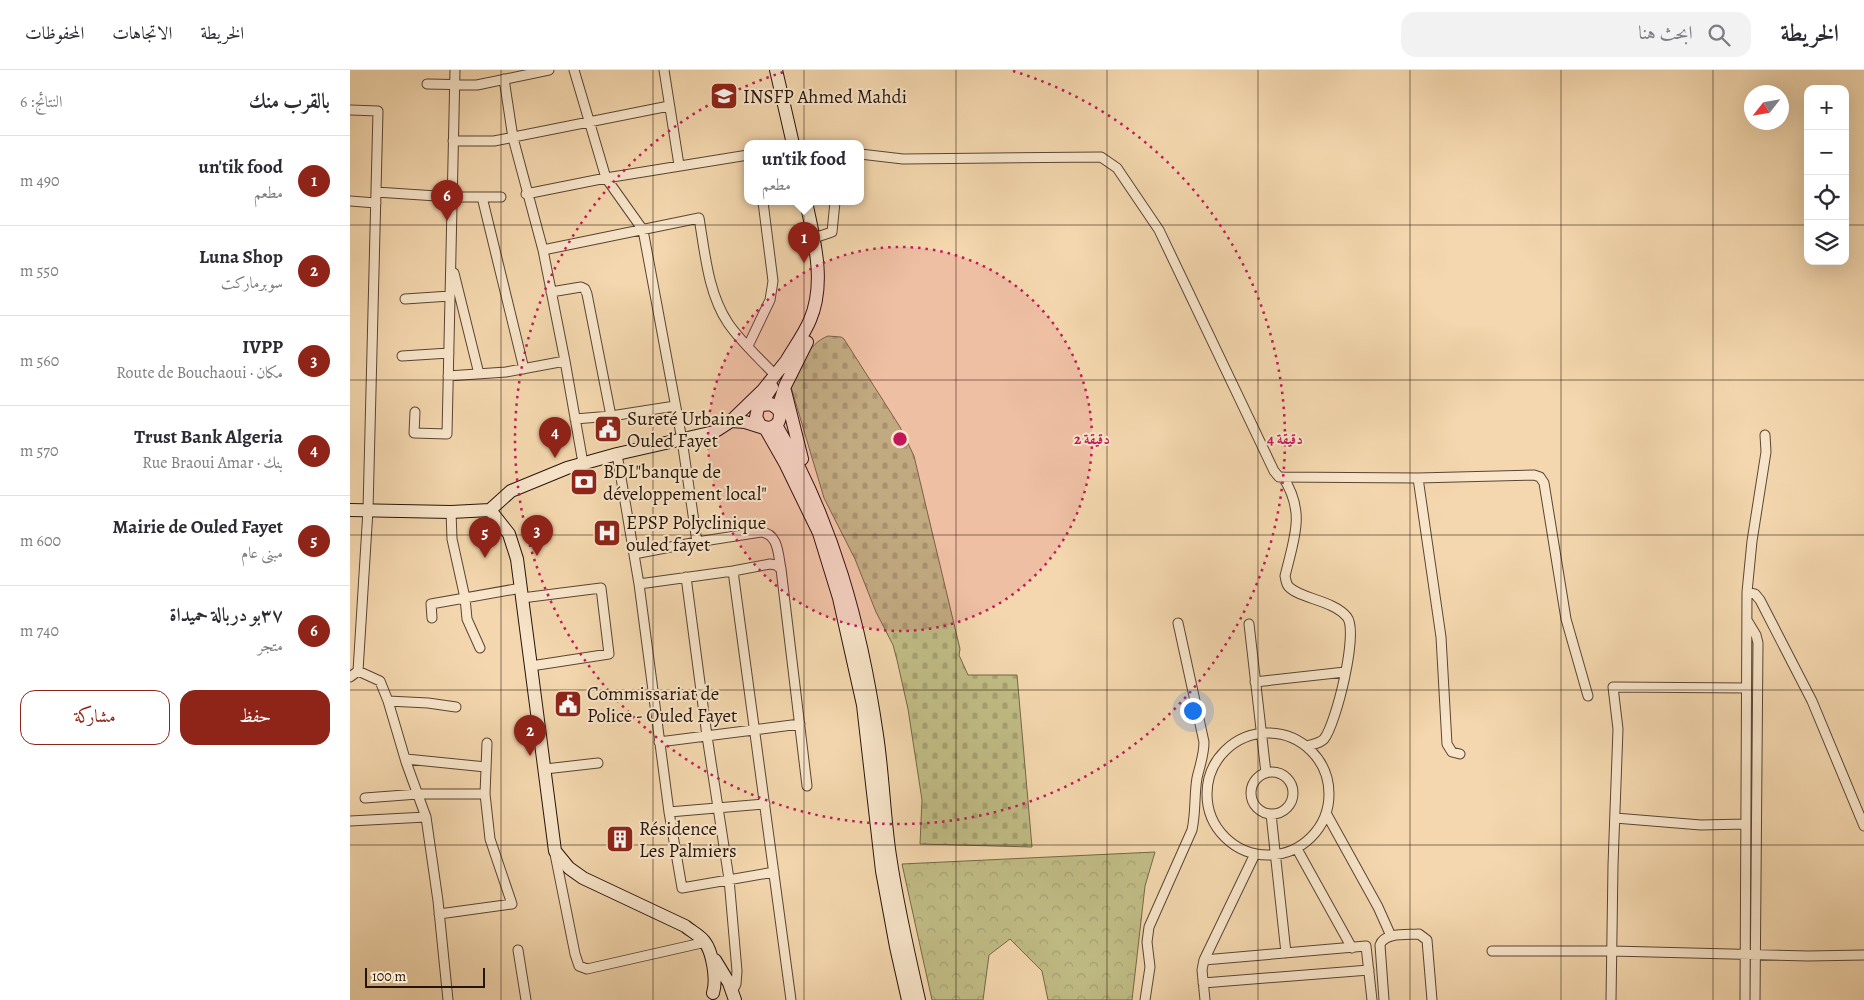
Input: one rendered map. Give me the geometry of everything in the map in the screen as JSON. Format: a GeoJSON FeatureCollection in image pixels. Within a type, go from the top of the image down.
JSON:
{"type":"FeatureCollection","features":[{"type":"Feature","properties":{"kind":"main road"},"geometry":{"type":"LineString","coordinates":[[776,70],[791,140]]}},
{"type":"Feature","properties":{"kind":"main road"},"geometry":{"type":"LineString","coordinates":[[783,70],[798,140]]}},
{"type":"Feature","properties":{"kind":"main road"},"geometry":{"type":"LineString","coordinates":[[807,205],[817,237],[816,299],[810,320],[762,405],[758,408],[756,417],[760,425],[768,427],[792,451],[813,494]]}},
{"type":"Feature","properties":{"kind":"main road"},"geometry":{"type":"LineString","coordinates":[[731,422],[745,422],[768,427],[780,418],[778,408],[785,386],[823,307],[826,288],[812,205]]}},
{"type":"Feature","properties":{"kind":"main road"},"geometry":{"type":"LineString","coordinates":[[731,422],[764,390],[786,360]]}},
{"type":"Feature","properties":{"kind":"main road"},"geometry":{"type":"LineString","coordinates":[[785,386],[798,446],[813,494],[844,579],[866,669],[878,746],[889,853],[918,1000]]}},
{"type":"Feature","properties":{"kind":"main road"},"geometry":{"type":"LineString","coordinates":[[350,510],[450,512],[490,510],[511,491],[567,468],[617,454],[714,432],[762,405],[771,404],[778,408]]}},
{"type":"Feature","properties":{"kind":"main road"},"geometry":{"type":"LineString","coordinates":[[768,427],[819,533],[839,598],[863,706],[882,871],[908,1000]]}},
{"type":"Feature","properties":{"kind":"main road"},"geometry":{"type":"LineString","coordinates":[[490,510],[509,534],[517,559],[555,851],[570,868],[583,878],[685,926],[708,947],[729,983],[733,997]]}},
{"type":"Feature","properties":{"kind":"main road"},"geometry":{"type":"LineString","coordinates":[[708,947],[716,985],[714,996]]}},
{"type":"Feature","properties":{"kind":"main road"},"geometry":{"type":"LineString","coordinates":[[714,996],[721,986],[728,987],[733,997]]}},
{"type":"Feature","properties":{"kind":"street"},"geometry":{"type":"LineString","coordinates":[[415,412],[414,433],[447,434],[455,70]]}},
{"type":"Feature","properties":{"kind":"street"},"geometry":{"type":"LineString","coordinates":[[427,84],[477,85],[529,72],[548,70]]}},
{"type":"Feature","properties":{"kind":"street"},"geometry":{"type":"LineString","coordinates":[[574,70],[591,122],[606,178],[643,230],[682,440],[697,542]]}},
{"type":"Feature","properties":{"kind":"street"},"geometry":{"type":"LineString","coordinates":[[664,70],[679,165]]}},
{"type":"Feature","properties":{"kind":"street"},"geometry":{"type":"LineString","coordinates":[[504,79],[513,138],[551,292],[583,464]]}},
{"type":"Feature","properties":{"kind":"street"},"geometry":{"type":"LineString","coordinates":[[453,141],[494,141],[513,138],[669,106]]}},
{"type":"Feature","properties":{"kind":"street"},"geometry":{"type":"LineString","coordinates":[[350,110],[378,111],[368,510],[358,671],[350,677]]}},
{"type":"Feature","properties":{"kind":"street"},"geometry":{"type":"LineString","coordinates":[[864,154],[903,159],[1101,157],[1109,161],[1117,168],[1159,230],[1274,471],[1279,476],[1418,478],[1534,475],[1542,480],[1566,619],[1588,696]]}},
{"type":"Feature","properties":{"kind":"street"},"geometry":{"type":"LineString","coordinates":[[526,194],[679,165],[744,156]]}},
{"type":"Feature","properties":{"kind":"street"},"geometry":{"type":"LineString","coordinates":[[376,192],[452,197],[501,197]]}},
{"type":"Feature","properties":{"kind":"street"},"geometry":{"type":"LineString","coordinates":[[482,197],[524,369]]}},
{"type":"Feature","properties":{"kind":"street"},"geometry":{"type":"LineString","coordinates":[[350,201],[376,203]]}},
{"type":"Feature","properties":{"kind":"street"},"geometry":{"type":"LineString","coordinates":[[748,346],[770,300],[774,281],[763,205]]}},
{"type":"Feature","properties":{"kind":"street"},"geometry":{"type":"LineString","coordinates":[[817,237],[830,234],[833,230],[836,205]]}},
{"type":"Feature","properties":{"kind":"street"},"geometry":{"type":"LineString","coordinates":[[542,250],[699,218],[706,265],[715,298],[727,322],[775,375]]}},
{"type":"Feature","properties":{"kind":"street"},"geometry":{"type":"LineString","coordinates":[[451,260],[479,374]]}},
{"type":"Feature","properties":{"kind":"street"},"geometry":{"type":"LineString","coordinates":[[551,292],[581,287],[585,289],[611,416]]}},
{"type":"Feature","properties":{"kind":"street"},"geometry":{"type":"LineString","coordinates":[[405,299],[450,296]]}},
{"type":"Feature","properties":{"kind":"street"},"geometry":{"type":"LineString","coordinates":[[402,356],[449,353]]}},
{"type":"Feature","properties":{"kind":"street"},"geometry":{"type":"LineString","coordinates":[[448,376],[506,372],[565,361]]}},
{"type":"Feature","properties":{"kind":"street"},"geometry":{"type":"LineString","coordinates":[[575,419],[611,416],[676,406]]}},
{"type":"Feature","properties":{"kind":"street"},"geometry":{"type":"LineString","coordinates":[[1745,1000],[1747,592],[1752,541],[1766,452],[1765,435]]}},
{"type":"Feature","properties":{"kind":"street"},"geometry":{"type":"LineString","coordinates":[[617,454],[639,584],[659,742],[682,888],[774,872]]}},
{"type":"Feature","properties":{"kind":"street"},"geometry":{"type":"LineString","coordinates":[[1283,477],[1292,490],[1297,523],[1295,541],[1285,576],[1286,582],[1294,590],[1324,602],[1347,617],[1350,623],[1351,634],[1350,652],[1330,730],[1321,742],[1306,746]]}},
{"type":"Feature","properties":{"kind":"street"},"geometry":{"type":"LineString","coordinates":[[1418,478],[1441,637],[1446,744],[1452,752],[1460,754]]}},
{"type":"Feature","properties":{"kind":"street"},"geometry":{"type":"LineString","coordinates":[[450,512],[452,539],[468,619],[480,648]]}},
{"type":"Feature","properties":{"kind":"street"},"geometry":{"type":"LineString","coordinates":[[634,554],[697,542],[767,532],[771,535],[776,542],[781,569],[807,786]]}},
{"type":"Feature","properties":{"kind":"street"},"geometry":{"type":"LineString","coordinates":[[639,584],[770,564],[776,565],[781,569]]}},
{"type":"Feature","properties":{"kind":"street"},"geometry":{"type":"LineString","coordinates":[[733,571],[791,1000]]}},
{"type":"Feature","properties":{"kind":"street"},"geometry":{"type":"LineString","coordinates":[[686,577],[707,736],[729,879],[737,971],[733,997]]}},
{"type":"Feature","properties":{"kind":"street"},"geometry":{"type":"LineString","coordinates":[[432,618],[431,604],[465,598],[601,588],[610,654],[531,666]]}},
{"type":"Feature","properties":{"kind":"street"},"geometry":{"type":"LineString","coordinates":[[1747,592],[1755,594],[1760,600],[1799,674],[1864,826]]}},
{"type":"Feature","properties":{"kind":"street"},"geometry":{"type":"LineString","coordinates":[[1747,620],[1756,635],[1758,643],[1754,1000]]}},
{"type":"Feature","properties":{"kind":"street"},"geometry":{"type":"LineString","coordinates":[[1145,1000],[1150,967],[1147,936],[1149,927],[1192,830],[1196,813],[1197,779],[1204,751],[1204,742],[1178,623]]}},
{"type":"Feature","properties":{"kind":"street"},"geometry":{"type":"LineString","coordinates":[[1248,624],[1266,773]]}},
{"type":"Feature","properties":{"kind":"street"},"geometry":{"type":"LineString","coordinates":[[358,671],[380,681],[426,817],[448,1000]]}},
{"type":"Feature","properties":{"kind":"street"},"geometry":{"type":"LineString","coordinates":[[1255,682],[1345,672]]}},
{"type":"Feature","properties":{"kind":"street"},"geometry":{"type":"LineString","coordinates":[[1611,1000],[1618,729],[1613,687],[1746,688]]}},
{"type":"Feature","properties":{"kind":"street"},"geometry":{"type":"LineString","coordinates":[[388,701],[428,703],[456,707]]}},
{"type":"Feature","properties":{"kind":"street"},"geometry":{"type":"LineString","coordinates":[[659,742],[800,724]]}},
{"type":"Feature","properties":{"kind":"street"},"geometry":{"type":"LineString","coordinates":[[1260,733],[1286,736],[1306,746],[1320,758],[1327,776],[1330,799],[1325,818],[1313,836],[1297,849],[1276,856],[1254,856],[1229,842],[1216,827],[1208,807],[1205,788],[1213,765],[1223,751],[1241,739],[1260,733]]}},
{"type":"Feature","properties":{"kind":"street"},"geometry":{"type":"LineString","coordinates":[[439,914],[512,904],[490,839],[485,794],[487,743]]}},
{"type":"Feature","properties":{"kind":"street"},"geometry":{"type":"LineString","coordinates":[[1204,751],[1213,765]]}},
{"type":"Feature","properties":{"kind":"street"},"geometry":{"type":"LineString","coordinates":[[406,759],[486,767]]}},
{"type":"Feature","properties":{"kind":"street"},"geometry":{"type":"LineString","coordinates":[[545,769],[598,763]]}},
{"type":"Feature","properties":{"kind":"street"},"geometry":{"type":"LineString","coordinates":[[1275,772],[1283,775],[1290,782],[1293,790],[1292,799],[1288,807],[1280,812],[1271,814],[1258,808],[1252,796],[1254,782],[1266,773],[1275,772]]}},
{"type":"Feature","properties":{"kind":"street"},"geometry":{"type":"LineString","coordinates":[[365,798],[418,794],[485,794]]}},
{"type":"Feature","properties":{"kind":"street"},"geometry":{"type":"LineString","coordinates":[[669,812],[765,804]]}},
{"type":"Feature","properties":{"kind":"street"},"geometry":{"type":"LineString","coordinates":[[1326,813],[1378,907],[1391,936]]}},
{"type":"Feature","properties":{"kind":"street"},"geometry":{"type":"LineString","coordinates":[[1271,814],[1286,953]]}},
{"type":"Feature","properties":{"kind":"street"},"geometry":{"type":"LineString","coordinates":[[350,821],[426,817]]}},
{"type":"Feature","properties":{"kind":"street"},"geometry":{"type":"LineString","coordinates":[[1615,818],[1701,825],[1746,824]]}},
{"type":"Feature","properties":{"kind":"street"},"geometry":{"type":"LineString","coordinates":[[1297,849],[1352,948]]}},
{"type":"Feature","properties":{"kind":"street"},"geometry":{"type":"LineString","coordinates":[[555,851],[579,966],[587,969],[708,947]]}},
{"type":"Feature","properties":{"kind":"street"},"geometry":{"type":"LineString","coordinates":[[1205,1000],[1202,970],[1204,960],[1254,856]]}},
{"type":"Feature","properties":{"kind":"street"},"geometry":{"type":"LineString","coordinates":[[1384,1000],[1380,943],[1384,938],[1391,936],[1419,934],[1427,940],[1432,1000]]}},
{"type":"Feature","properties":{"kind":"street"},"geometry":{"type":"LineString","coordinates":[[1204,960],[1366,946],[1372,1000]]}},
{"type":"Feature","properties":{"kind":"street"},"geometry":{"type":"LineString","coordinates":[[518,950],[526,1000]]}},
{"type":"Feature","properties":{"kind":"street"},"geometry":{"type":"LineString","coordinates":[[1492,951],[1612,951],[1745,956],[1864,955]]}},
{"type":"Feature","properties":{"kind":"street"},"geometry":{"type":"LineString","coordinates":[[1204,983],[1369,970]]}},
{"type":"Feature","properties":{"kind":"green space"},"geometry":{"type":"Polygon","coordinates":[[[828,336],[844,339],[900,427],[914,456],[960,649],[959,655],[968,675],[1017,675],[1032,847],[920,844],[922,800],[908,709],[893,645],[876,612],[855,559],[824,498],[791,387],[809,351],[828,336]]]}},
{"type":"Feature","properties":{"kind":"green space"},"geometry":{"type":"Polygon","coordinates":[[[1155,852],[1145,886],[1132,1000],[1048,1000],[1042,971],[1010,939],[989,955],[983,1000],[932,1000],[902,864],[1155,852]]]}},
{"type":"Feature","properties":{"kind":"place","name":"INSFP Ahmed Mahdi"},"geometry":{"type":"Point","coordinates":[724,96]}},
{"type":"Feature","properties":{"kind":"place","name":"٣٧بو دربالة حميداة"},"geometry":{"type":"Point","coordinates":[447,221]}},
{"type":"Feature","properties":{"kind":"place","name":"un'tik food"},"geometry":{"type":"Point","coordinates":[804,263]}},
{"type":"Feature","properties":{"kind":"place","name":"Sureté Urbaine Ouled Fayet"},"geometry":{"type":"Point","coordinates":[608,429]}},
{"type":"Feature","properties":{"kind":"place","name":"Trust Bank Algeria"},"geometry":{"type":"Point","coordinates":[555,458]}},
{"type":"Feature","properties":{"kind":"place","name":"BDL\"banque de développement local\""},"geometry":{"type":"Point","coordinates":[584,482]}},
{"type":"Feature","properties":{"kind":"place","name":"EPSP Polyclinique ouled fayet"},"geometry":{"type":"Point","coordinates":[607,533]}},
{"type":"Feature","properties":{"kind":"place","name":"IVPP"},"geometry":{"type":"Point","coordinates":[537,556]}},
{"type":"Feature","properties":{"kind":"place","name":"Mairie de Ouled Fayet"},"geometry":{"type":"Point","coordinates":[485,558]}},
{"type":"Feature","properties":{"kind":"place","name":"Commissariat de Police - Ouled Fayet"},"geometry":{"type":"Point","coordinates":[568,704]}},
{"type":"Feature","properties":{"kind":"place","name":"Luna Shop"},"geometry":{"type":"Point","coordinates":[530,756]}},
{"type":"Feature","properties":{"kind":"place","name":"Résidence Les Palmiers"},"geometry":{"type":"Point","coordinates":[620,839]}}]}
